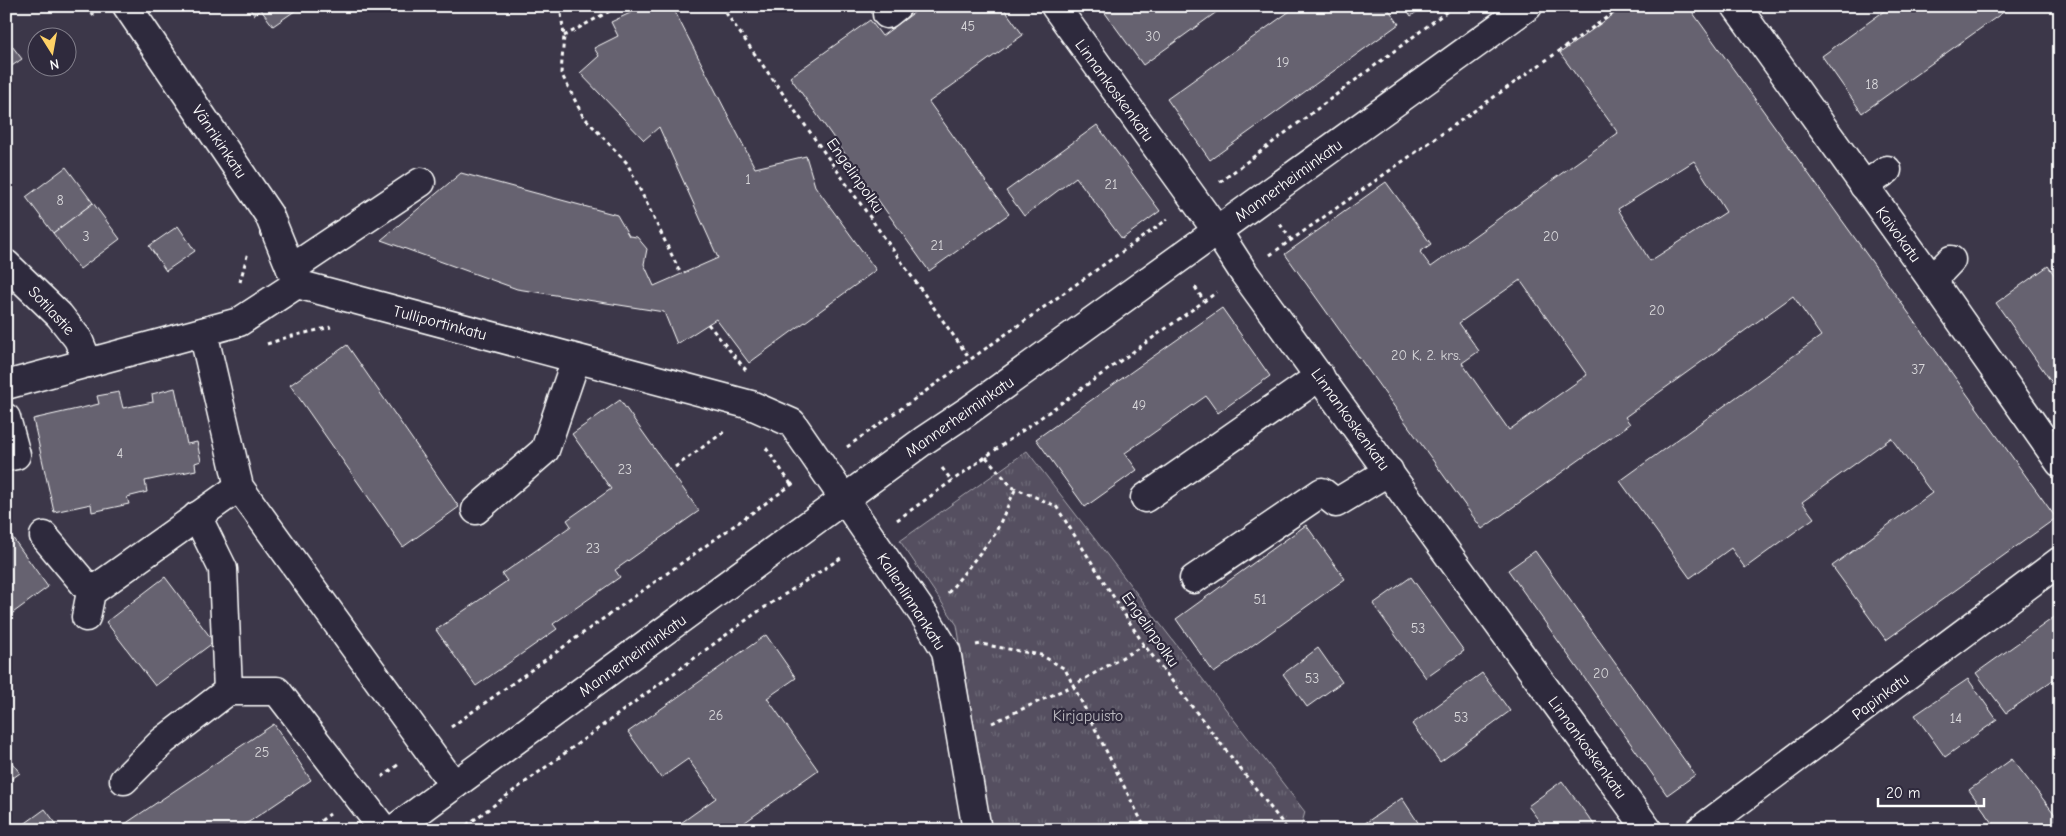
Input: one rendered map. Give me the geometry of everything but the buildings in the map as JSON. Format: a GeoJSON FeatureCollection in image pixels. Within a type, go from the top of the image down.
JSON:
{"type":"FeatureCollection","features":[{"type":"Feature","properties":{"kind":"street","name":"Vänrikinkatu"},"geometry":{"type":"LineString","coordinates":[[128,6],[269,214],[294,277]]}},
{"type":"Feature","properties":{"kind":"street","name":"Linnankoskenkatu"},"geometry":{"type":"LineString","coordinates":[[1055,6],[1217,231],[1244,272],[1648,830]]}},
{"type":"Feature","properties":{"kind":"street","name":"Mannerheiminkatu"},"geometry":{"type":"LineString","coordinates":[[393,830],[844,499],[1528,6]]}},
{"type":"Feature","properties":{"kind":"street","name":"Kaivokatu"},"geometry":{"type":"LineString","coordinates":[[1736,6],[2060,463]]}},
{"type":"Feature","properties":{"kind":"street"},"geometry":{"type":"LineString","coordinates":[[1864,186],[1887,170]]}},
{"type":"Feature","properties":{"kind":"street"},"geometry":{"type":"LineString","coordinates":[[6,385],[239,322],[294,277],[421,182]]}},
{"type":"Feature","properties":{"kind":"street"},"geometry":{"type":"LineString","coordinates":[[1932,280],[1952,260]]}},
{"type":"Feature","properties":{"kind":"street","name":"Sotilastie"},"geometry":{"type":"LineString","coordinates":[[6,264],[59,315],[78,339],[88,363]]}},
{"type":"Feature","properties":{"kind":"street","name":"Tulliportinkatu"},"geometry":{"type":"LineString","coordinates":[[294,277],[604,367],[751,405],[792,423],[844,499]]}},
{"type":"Feature","properties":{"kind":"street"},"geometry":{"type":"LineString","coordinates":[[203,332],[239,487],[454,785]]}},
{"type":"Feature","properties":{"kind":"street"},"geometry":{"type":"LineString","coordinates":[[476,510],[545,450],[576,359]]}},
{"type":"Feature","properties":{"kind":"street"},"geometry":{"type":"LineString","coordinates":[[1145,498],[1320,376]]}},
{"type":"Feature","properties":{"kind":"street"},"geometry":{"type":"LineString","coordinates":[[6,418],[16,456],[6,457]]}},
{"type":"Feature","properties":{"kind":"street"},"geometry":{"type":"LineString","coordinates":[[1194,579],[1322,492],[1336,503],[1388,471]]}},
{"type":"Feature","properties":{"kind":"street"},"geometry":{"type":"LineString","coordinates":[[44,536],[88,604],[198,516],[239,487]]}},
{"type":"Feature","properties":{"kind":"street","name":"Kallenlinnankatu"},"geometry":{"type":"LineString","coordinates":[[844,499],[926,618],[946,651],[977,830]]}},
{"type":"Feature","properties":{"kind":"street"},"geometry":{"type":"LineString","coordinates":[[198,516],[223,569],[228,691]]}},
{"type":"Feature","properties":{"kind":"street","name":"Papinkatu"},"geometry":{"type":"LineString","coordinates":[[1700,830],[2060,561]]}},
{"type":"Feature","properties":{"kind":"street"},"geometry":{"type":"LineString","coordinates":[[124,780],[163,741],[228,691],[277,691],[384,830]]}},
{"type":"Feature","properties":{"kind":"path"},"geometry":{"type":"LineString","coordinates":[[87,6],[98,22]]}},
{"type":"Feature","properties":{"kind":"path"},"geometry":{"type":"LineString","coordinates":[[560,6],[564,36],[562,73],[583,116],[627,163],[681,274]]}},
{"type":"Feature","properties":{"kind":"path"},"geometry":{"type":"LineString","coordinates":[[564,36],[619,6]]}},
{"type":"Feature","properties":{"kind":"path","name":"Engelinpolku"},"geometry":{"type":"LineString","coordinates":[[720,6],[970,359]]}},
{"type":"Feature","properties":{"kind":"path"},"geometry":{"type":"LineString","coordinates":[[308,830],[791,484],[821,465],[1194,201],[1454,6]]}},
{"type":"Feature","properties":{"kind":"path"},"geometry":{"type":"LineString","coordinates":[[460,830],[756,613],[871,538],[1622,6]]}},
{"type":"Feature","properties":{"kind":"path"},"geometry":{"type":"LineString","coordinates":[[239,285],[248,253],[248,244]]}},
{"type":"Feature","properties":{"kind":"path"},"geometry":{"type":"LineString","coordinates":[[708,324],[757,382],[751,405]]}},
{"type":"Feature","properties":{"kind":"path"},"geometry":{"type":"LineString","coordinates":[[676,467],[726,430]]}},
{"type":"Feature","properties":{"kind":"path","name":"Engelinpolku"},"geometry":{"type":"LineString","coordinates":[[986,457],[1015,490],[1056,506],[1144,645],[1288,830]]}},
{"type":"Feature","properties":{"kind":"path"},"geometry":{"type":"LineString","coordinates":[[926,618],[956,584],[995,534],[1015,490]]}},
{"type":"Feature","properties":{"kind":"path"},"geometry":{"type":"LineString","coordinates":[[946,651],[981,644],[1041,655],[1065,669],[1146,830]]}},
{"type":"Feature","properties":{"kind":"path"},"geometry":{"type":"LineString","coordinates":[[962,737],[1074,685],[1144,645]]}},
{"type":"Feature","properties":{"kind":"green space","name":"Kirjapuisto"},"geometry":{"type":"Polygon","coordinates":[[[1027,451],[1305,812],[1300,830],[991,830],[957,625],[900,541],[1027,451]]]}}]}
